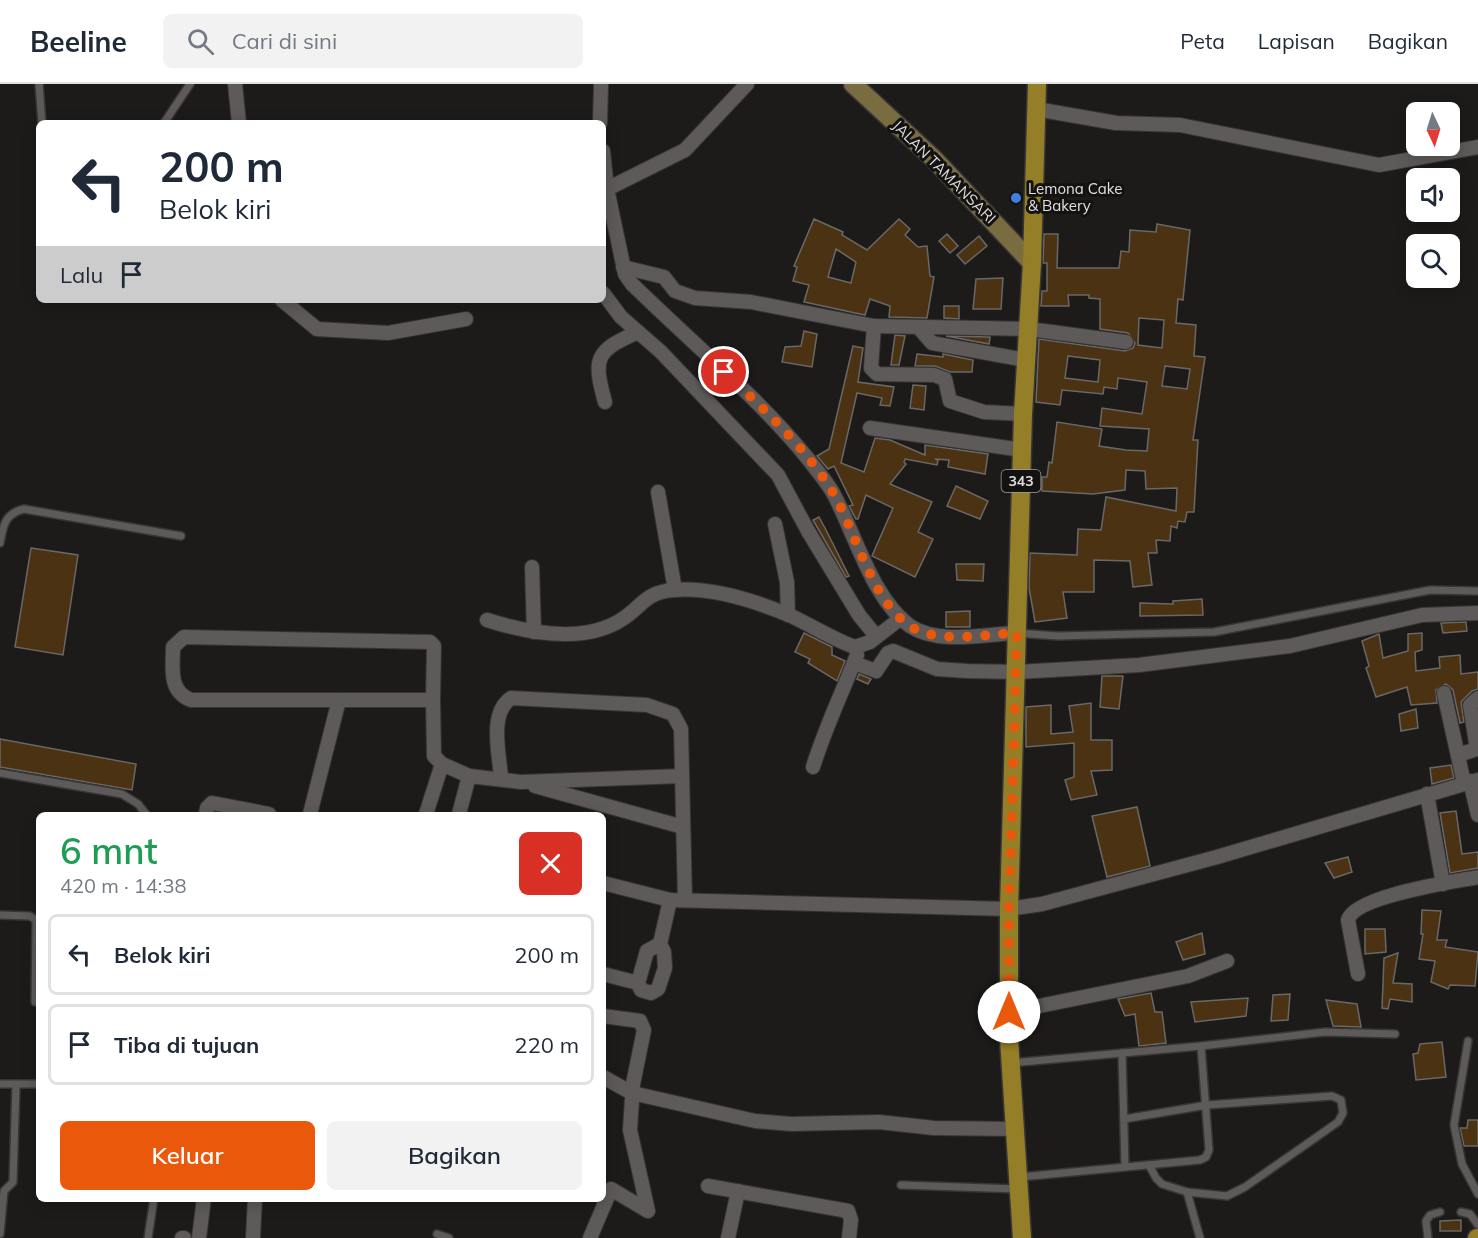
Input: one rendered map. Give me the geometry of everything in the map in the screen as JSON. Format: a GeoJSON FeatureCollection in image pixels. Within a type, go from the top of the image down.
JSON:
{"type":"FeatureCollection","features":[{"type":"Feature","properties":{"kind":"main road","name":"JALAN TAMANSARI"},"geometry":{"type":"LineString","coordinates":[[854,84],[933,158],[1032,263]]}},
{"type":"Feature","properties":{"kind":"main road","name":"343"},"geometry":{"type":"LineString","coordinates":[[1022,1238],[1011,1063],[1009,909],[1023,414],[1032,263],[1037,84]]}},
{"type":"Feature","properties":{"kind":"street"},"geometry":{"type":"LineString","coordinates":[[235,84],[239,120]]}},
{"type":"Feature","properties":{"kind":"street"},"geometry":{"type":"LineString","coordinates":[[600,120],[601,84]]}},
{"type":"Feature","properties":{"kind":"street"},"geometry":{"type":"LineString","coordinates":[[607,189],[685,150],[747,84]]}},
{"type":"Feature","properties":{"kind":"street"},"geometry":{"type":"LineString","coordinates":[[1036,109],[1116,123],[1180,125],[1380,165],[1478,147]]}},
{"type":"Feature","properties":{"kind":"street"},"geometry":{"type":"LineString","coordinates":[[606,180],[623,267],[632,284],[741,388],[808,459],[832,491],[877,585],[898,621],[936,635],[1017,634]]}},
{"type":"Feature","properties":{"kind":"street"},"geometry":{"type":"LineString","coordinates":[[623,267],[664,277],[675,291],[695,298],[751,302],[874,326],[1029,329],[1126,342]]}},
{"type":"Feature","properties":{"kind":"street"},"geometry":{"type":"LineString","coordinates":[[606,297],[636,333],[661,352],[778,475],[859,615],[879,634]]}},
{"type":"Feature","properties":{"kind":"street"},"geometry":{"type":"LineString","coordinates":[[286,303],[317,329],[388,333],[466,319]]}},
{"type":"Feature","properties":{"kind":"street"},"geometry":{"type":"LineString","coordinates":[[874,326],[871,368],[877,374],[934,375],[945,379],[950,401],[984,412],[1023,414]]}},
{"type":"Feature","properties":{"kind":"street"},"geometry":{"type":"LineString","coordinates":[[919,328],[932,344],[1026,360]]}},
{"type":"Feature","properties":{"kind":"street"},"geometry":{"type":"LineString","coordinates":[[604,402],[596,366],[602,351],[636,333]]}},
{"type":"Feature","properties":{"kind":"street"},"geometry":{"type":"LineString","coordinates":[[870,428],[1022,450]]}},
{"type":"Feature","properties":{"kind":"street"},"geometry":{"type":"LineString","coordinates":[[658,492],[675,590]]}},
{"type":"Feature","properties":{"kind":"street"},"geometry":{"type":"LineString","coordinates":[[775,524],[787,582],[788,615]]}},
{"type":"Feature","properties":{"kind":"street"},"geometry":{"type":"LineString","coordinates":[[532,567],[534,632]]}},
{"type":"Feature","properties":{"kind":"street"},"geometry":{"type":"LineString","coordinates":[[487,620],[534,632],[590,632],[612,626],[626,617],[642,600],[656,593],[675,590],[744,600],[788,615],[845,644],[861,646]]}},
{"type":"Feature","properties":{"kind":"street"},"geometry":{"type":"LineString","coordinates":[[854,663],[876,671],[888,653],[893,651],[937,669],[1139,665],[1290,646],[1422,615],[1478,613]]}},
{"type":"Feature","properties":{"kind":"street"},"geometry":{"type":"LineString","coordinates":[[813,767],[824,729],[834,713],[861,646],[898,621]]}},
{"type":"Feature","properties":{"kind":"street"},"geometry":{"type":"LineString","coordinates":[[433,700],[191,700],[179,695],[175,689],[172,647],[184,638],[430,642],[434,646],[433,700],[432,751],[442,764],[469,776],[521,782],[683,827]]}},
{"type":"Feature","properties":{"kind":"street"},"geometry":{"type":"LineString","coordinates":[[1444,693],[1458,755],[1471,781],[1478,815]]}},
{"type":"Feature","properties":{"kind":"street"},"geometry":{"type":"LineString","coordinates":[[501,779],[498,715],[503,704],[511,698],[660,707],[673,714],[681,729],[685,900]]}},
{"type":"Feature","properties":{"kind":"street"},"geometry":{"type":"LineString","coordinates":[[1458,755],[1477,749],[1470,705],[1478,698]]}},
{"type":"Feature","properties":{"kind":"street"},"geometry":{"type":"LineString","coordinates":[[311,812],[339,700]]}},
{"type":"Feature","properties":{"kind":"street"},"geometry":{"type":"LineString","coordinates":[[427,812],[442,764]]}},
{"type":"Feature","properties":{"kind":"street"},"geometry":{"type":"LineString","coordinates":[[460,812],[469,776]]}},
{"type":"Feature","properties":{"kind":"street"},"geometry":{"type":"LineString","coordinates":[[521,782],[682,776]]}},
{"type":"Feature","properties":{"kind":"street"},"geometry":{"type":"LineString","coordinates":[[606,884],[670,900],[1009,909],[1042,904],[1217,857],[1471,781]]}},
{"type":"Feature","properties":{"kind":"street"},"geometry":{"type":"LineString","coordinates":[[1427,794],[1443,884]]}},
{"type":"Feature","properties":{"kind":"street"},"geometry":{"type":"LineString","coordinates":[[206,812],[208,806],[212,803],[259,812]]}},
{"type":"Feature","properties":{"kind":"street"},"geometry":{"type":"LineString","coordinates":[[1358,974],[1348,920],[1351,913],[1398,892],[1478,877]]}},
{"type":"Feature","properties":{"kind":"street"},"geometry":{"type":"LineString","coordinates":[[660,944],[647,951],[638,983],[641,990],[651,993],[658,989],[665,968],[664,952],[660,944],[670,900]]}},
{"type":"Feature","properties":{"kind":"street"},"geometry":{"type":"LineString","coordinates":[[1009,1012],[1188,976],[1227,961]]}},
{"type":"Feature","properties":{"kind":"street"},"geometry":{"type":"LineString","coordinates":[[606,975],[638,983]]}},
{"type":"Feature","properties":{"kind":"street"},"geometry":{"type":"LineString","coordinates":[[606,1016],[640,1021],[644,1030],[632,1094],[630,1130],[648,1210],[611,1189],[606,1201]]}},
{"type":"Feature","properties":{"kind":"street"},"geometry":{"type":"LineString","coordinates":[[606,1079],[632,1094],[755,1121],[791,1124],[879,1122],[934,1128],[1015,1129]]}},
{"type":"Feature","properties":{"kind":"street"},"geometry":{"type":"LineString","coordinates":[[708,1186],[848,1211],[851,1220],[849,1238]]}},
{"type":"Feature","properties":{"kind":"street"},"geometry":{"type":"LineString","coordinates":[[728,1238],[738,1191]]}},
{"type":"Feature","properties":{"kind":"street"},"geometry":{"type":"LineString","coordinates":[[199,1238],[204,1202]]}},
{"type":"Feature","properties":{"kind":"street"},"geometry":{"type":"LineString","coordinates":[[253,1238],[255,1202]]}},
{"type":"Feature","properties":{"kind":"street"},"geometry":{"type":"LineString","coordinates":[[590,1238],[605,1202]]}},
{"type":"Feature","properties":{"kind":"lane"},"geometry":{"type":"LineString","coordinates":[[39,84],[42,120]]}},
{"type":"Feature","properties":{"kind":"lane"},"geometry":{"type":"LineString","coordinates":[[166,120],[190,84]]}},
{"type":"Feature","properties":{"kind":"lane"},"geometry":{"type":"LineString","coordinates":[[0,543],[4,521],[13,511],[24,508],[181,536]]}},
{"type":"Feature","properties":{"kind":"lane"},"geometry":{"type":"LineString","coordinates":[[1017,634],[1077,636],[1214,632],[1430,590],[1478,591]]}},
{"type":"Feature","properties":{"kind":"lane"},"geometry":{"type":"LineString","coordinates":[[0,773],[122,794],[138,804],[144,812]]}},
{"type":"Feature","properties":{"kind":"lane"},"geometry":{"type":"LineString","coordinates":[[0,915],[30,916],[36,920],[35,1002]]}},
{"type":"Feature","properties":{"kind":"lane"},"geometry":{"type":"LineString","coordinates":[[1011,1063],[1325,1032],[1395,1034]]}},
{"type":"Feature","properties":{"kind":"lane"},"geometry":{"type":"LineString","coordinates":[[1468,1041],[1454,1125],[1462,1164],[1478,1194]]}},
{"type":"Feature","properties":{"kind":"lane"},"geometry":{"type":"LineString","coordinates":[[901,1185],[1018,1183],[1125,1167],[1200,1160],[1206,1157],[1209,1150],[1201,1046]]}},
{"type":"Feature","properties":{"kind":"lane"},"geometry":{"type":"LineString","coordinates":[[1122,1053],[1125,1167]]}},
{"type":"Feature","properties":{"kind":"lane"},"geometry":{"type":"LineString","coordinates":[[0,1084],[36,1084]]}},
{"type":"Feature","properties":{"kind":"lane"},"geometry":{"type":"LineString","coordinates":[[0,1234],[2,1191],[13,1182],[16,1085]]}},
{"type":"Feature","properties":{"kind":"lane"},"geometry":{"type":"LineString","coordinates":[[1124,1119],[1206,1106],[1332,1096],[1341,1100],[1343,1113],[1338,1122],[1237,1192],[1215,1197],[1187,1192],[1162,1184],[1149,1165]]}},
{"type":"Feature","properties":{"kind":"lane"},"geometry":{"type":"LineString","coordinates":[[1187,1192],[1200,1238]]}},
{"type":"Feature","properties":{"kind":"lane"},"geometry":{"type":"LineString","coordinates":[[148,1238],[153,1202]]}},
{"type":"Feature","properties":{"kind":"lane"},"geometry":{"type":"LineString","coordinates":[[1428,1238],[1426,1221],[1430,1215],[1440,1212]]}},
{"type":"Feature","properties":{"kind":"lane"},"geometry":{"type":"LineString","coordinates":[[1461,1212],[1470,1214],[1478,1225]]}},
{"type":"Feature","properties":{"kind":"lane"},"geometry":{"type":"LineString","coordinates":[[437,1234],[449,1238]]}},
{"type":"Feature","properties":{"kind":"building"},"geometry":{"type":"Polygon","coordinates":[[[814,219],[843,232],[842,235],[867,250],[899,219],[910,229],[905,235],[918,247],[927,246],[930,276],[934,277],[927,318],[889,317],[890,306],[870,299],[865,315],[804,302],[809,285],[793,281],[797,267],[794,266],[814,219]],[[836,249],[828,277],[851,283],[856,262],[836,249]]]}},
{"type":"Feature","properties":{"kind":"building"},"geometry":{"type":"Polygon","coordinates":[[[1157,224],[1190,230],[1183,300],[1178,299],[1176,323],[1196,325],[1194,356],[1205,357],[1193,440],[1198,440],[1194,512],[1187,512],[1185,522],[1178,521],[1177,528],[1171,526],[1170,541],[1156,540],[1157,553],[1148,553],[1152,585],[1133,587],[1130,561],[1094,560],[1094,592],[1063,592],[1067,618],[1035,622],[1029,588],[1030,553],[1077,555],[1078,529],[1101,530],[1106,497],[1176,511],[1177,488],[1146,489],[1145,471],[1126,470],[1125,490],[1093,494],[1042,491],[1042,477],[1047,477],[1049,462],[1052,463],[1057,422],[1102,429],[1099,446],[1126,450],[1147,451],[1149,429],[1100,426],[1102,408],[1142,414],[1147,382],[1118,378],[1117,389],[1104,387],[1103,394],[1062,390],[1060,405],[1036,402],[1039,339],[1125,351],[1133,348],[1135,343],[1128,333],[1100,329],[1100,299],[1089,298],[1089,295],[1068,295],[1069,306],[1041,306],[1042,291],[1047,291],[1047,263],[1043,263],[1044,234],[1058,234],[1057,268],[1119,268],[1121,251],[1129,252],[1130,230],[1156,232],[1157,224]],[[1139,318],[1138,345],[1162,348],[1164,320],[1139,318]],[[1068,356],[1065,378],[1098,382],[1100,360],[1068,356]],[[1165,366],[1162,386],[1187,389],[1190,369],[1165,366]]]}},
{"type":"Feature","properties":{"kind":"building"},"geometry":{"type":"Polygon","coordinates":[[[947,234],[958,246],[950,253],[939,241],[947,234]]]}},
{"type":"Feature","properties":{"kind":"building"},"geometry":{"type":"Polygon","coordinates":[[[979,236],[987,246],[965,264],[957,255],[979,236]]]}},
{"type":"Feature","properties":{"kind":"building"},"geometry":{"type":"Polygon","coordinates":[[[1003,278],[1001,309],[973,309],[976,279],[1003,278]]]}},
{"type":"Feature","properties":{"kind":"building"},"geometry":{"type":"Polygon","coordinates":[[[944,306],[959,306],[959,319],[944,318],[944,306]]]}},
{"type":"Feature","properties":{"kind":"building"},"geometry":{"type":"Polygon","coordinates":[[[804,331],[817,334],[812,367],[782,362],[785,347],[801,346],[804,331]]]}},
{"type":"Feature","properties":{"kind":"building"},"geometry":{"type":"Polygon","coordinates":[[[895,335],[905,336],[899,365],[891,365],[895,335]]]}},
{"type":"Feature","properties":{"kind":"building"},"geometry":{"type":"Polygon","coordinates":[[[946,336],[990,337],[989,344],[946,336]]]}},
{"type":"Feature","properties":{"kind":"building"},"geometry":{"type":"Polygon","coordinates":[[[853,346],[863,348],[858,382],[894,387],[890,406],[880,405],[882,398],[857,393],[841,463],[864,472],[875,438],[890,440],[925,455],[925,445],[988,454],[985,474],[948,467],[949,460],[935,459],[938,460],[937,465],[905,459],[906,464],[890,484],[932,502],[918,532],[933,539],[915,577],[872,556],[893,508],[866,495],[858,519],[856,519],[849,506],[853,505],[834,466],[828,469],[817,456],[829,449],[853,346]]]}},
{"type":"Feature","properties":{"kind":"building"},"geometry":{"type":"Polygon","coordinates":[[[917,354],[943,357],[943,354],[973,360],[972,372],[950,372],[935,366],[915,366],[917,354]]]}},
{"type":"Feature","properties":{"kind":"building"},"geometry":{"type":"Polygon","coordinates":[[[913,385],[926,386],[924,410],[910,408],[913,385]]]}},
{"type":"Feature","properties":{"kind":"building"},"geometry":{"type":"Polygon","coordinates":[[[956,486],[988,501],[980,519],[947,506],[956,486]]]}},
{"type":"Feature","properties":{"kind":"building"},"geometry":{"type":"Polygon","coordinates":[[[819,517],[849,576],[846,577],[813,520],[819,517]]]}},
{"type":"Feature","properties":{"kind":"building"},"geometry":{"type":"Polygon","coordinates":[[[31,548],[78,555],[63,655],[15,647],[31,548]]]}},
{"type":"Feature","properties":{"kind":"building"},"geometry":{"type":"Polygon","coordinates":[[[956,564],[984,564],[983,581],[957,580],[956,564]]]}},
{"type":"Feature","properties":{"kind":"building"},"geometry":{"type":"Polygon","coordinates":[[[1202,599],[1203,615],[1140,616],[1140,603],[1173,604],[1173,601],[1202,599]]]}},
{"type":"Feature","properties":{"kind":"building"},"geometry":{"type":"Polygon","coordinates":[[[970,611],[970,627],[946,627],[946,612],[970,611]]]}},
{"type":"Feature","properties":{"kind":"building"},"geometry":{"type":"Polygon","coordinates":[[[1466,622],[1467,631],[1443,633],[1441,623],[1466,622]]]}},
{"type":"Feature","properties":{"kind":"building"},"geometry":{"type":"Polygon","coordinates":[[[804,633],[832,647],[832,655],[845,661],[837,681],[808,663],[810,659],[795,652],[804,633]]]}},
{"type":"Feature","properties":{"kind":"building"},"geometry":{"type":"Polygon","coordinates":[[[1422,633],[1422,650],[1415,652],[1416,671],[1440,668],[1439,657],[1460,655],[1461,674],[1478,672],[1478,689],[1472,691],[1461,702],[1464,722],[1460,723],[1453,690],[1446,684],[1436,690],[1437,703],[1411,705],[1407,687],[1376,697],[1366,668],[1369,666],[1362,641],[1379,634],[1383,658],[1408,651],[1408,634],[1422,633]]]}},
{"type":"Feature","properties":{"kind":"building"},"geometry":{"type":"Polygon","coordinates":[[[859,674],[871,679],[868,684],[857,679],[859,674]]]}},
{"type":"Feature","properties":{"kind":"building"},"geometry":{"type":"Polygon","coordinates":[[[1102,676],[1123,676],[1119,709],[1100,707],[1102,676]]]}},
{"type":"Feature","properties":{"kind":"building"},"geometry":{"type":"Polygon","coordinates":[[[1091,703],[1091,740],[1112,740],[1112,770],[1091,771],[1097,795],[1071,800],[1065,780],[1074,777],[1074,743],[1026,747],[1026,707],[1051,705],[1051,734],[1073,732],[1069,706],[1091,703]]]}},
{"type":"Feature","properties":{"kind":"building"},"geometry":{"type":"Polygon","coordinates":[[[1416,709],[1418,728],[1401,731],[1399,714],[1416,709]]]}},
{"type":"Feature","properties":{"kind":"building"},"geometry":{"type":"Polygon","coordinates":[[[0,739],[136,764],[132,790],[0,767],[0,739]]]}},
{"type":"Feature","properties":{"kind":"building"},"geometry":{"type":"Polygon","coordinates":[[[1451,765],[1454,778],[1432,784],[1430,768],[1451,765]]]}},
{"type":"Feature","properties":{"kind":"building"},"geometry":{"type":"Polygon","coordinates":[[[1137,807],[1150,866],[1107,877],[1092,816],[1137,807]]]}},
{"type":"Feature","properties":{"kind":"building"},"geometry":{"type":"Polygon","coordinates":[[[1456,811],[1462,854],[1478,852],[1478,868],[1450,873],[1440,813],[1456,811]]]}},
{"type":"Feature","properties":{"kind":"building"},"geometry":{"type":"Polygon","coordinates":[[[1348,857],[1352,872],[1334,878],[1325,863],[1348,857]]]}},
{"type":"Feature","properties":{"kind":"building"},"geometry":{"type":"Polygon","coordinates":[[[1422,910],[1441,911],[1437,940],[1447,940],[1445,947],[1478,952],[1475,986],[1450,985],[1448,989],[1431,982],[1435,961],[1419,959],[1423,934],[1421,934],[1422,910]]]}},
{"type":"Feature","properties":{"kind":"building"},"geometry":{"type":"Polygon","coordinates":[[[1365,929],[1385,929],[1386,952],[1365,954],[1365,929]]]}},
{"type":"Feature","properties":{"kind":"building"},"geometry":{"type":"Polygon","coordinates":[[[1202,933],[1205,954],[1183,960],[1176,942],[1202,933]]]}},
{"type":"Feature","properties":{"kind":"building"},"geometry":{"type":"Polygon","coordinates":[[[1398,953],[1393,983],[1412,984],[1412,1002],[1390,999],[1388,1009],[1382,1008],[1384,958],[1398,953]]]}},
{"type":"Feature","properties":{"kind":"building"},"geometry":{"type":"Polygon","coordinates":[[[1151,993],[1155,1012],[1162,1012],[1166,1043],[1139,1046],[1135,1014],[1125,1016],[1118,999],[1151,993]]]}},
{"type":"Feature","properties":{"kind":"building"},"geometry":{"type":"Polygon","coordinates":[[[1290,994],[1288,1020],[1271,1021],[1273,995],[1290,994]]]}},
{"type":"Feature","properties":{"kind":"building"},"geometry":{"type":"Polygon","coordinates":[[[1248,998],[1246,1016],[1195,1022],[1191,1002],[1248,998]]]}},
{"type":"Feature","properties":{"kind":"building"},"geometry":{"type":"Polygon","coordinates":[[[1326,1000],[1357,1004],[1361,1027],[1333,1026],[1326,1000]]]}},
{"type":"Feature","properties":{"kind":"building"},"geometry":{"type":"Polygon","coordinates":[[[1442,1042],[1446,1077],[1416,1080],[1413,1054],[1418,1053],[1420,1044],[1442,1042]]]}},
{"type":"Feature","properties":{"kind":"building"},"geometry":{"type":"Polygon","coordinates":[[[1468,1120],[1478,1120],[1478,1146],[1464,1146],[1460,1128],[1467,1128],[1468,1120]]]}},
{"type":"Feature","properties":{"kind":"building"},"geometry":{"type":"Polygon","coordinates":[[[1461,1220],[1461,1231],[1440,1231],[1440,1221],[1461,1220]]]}},
{"type":"Feature","properties":{"kind":"place","name":"Lemona Cake & Bakery"},"geometry":{"type":"Point","coordinates":[1016,198]}},
{"type":"Feature","properties":{"kind":"route"},"geometry":{"type":"LineString","coordinates":[[724,372],[808,459],[832,491],[877,585],[901,618],[921,632],[936,635],[1017,633],[1009,909],[1009,1012]]}}]}
